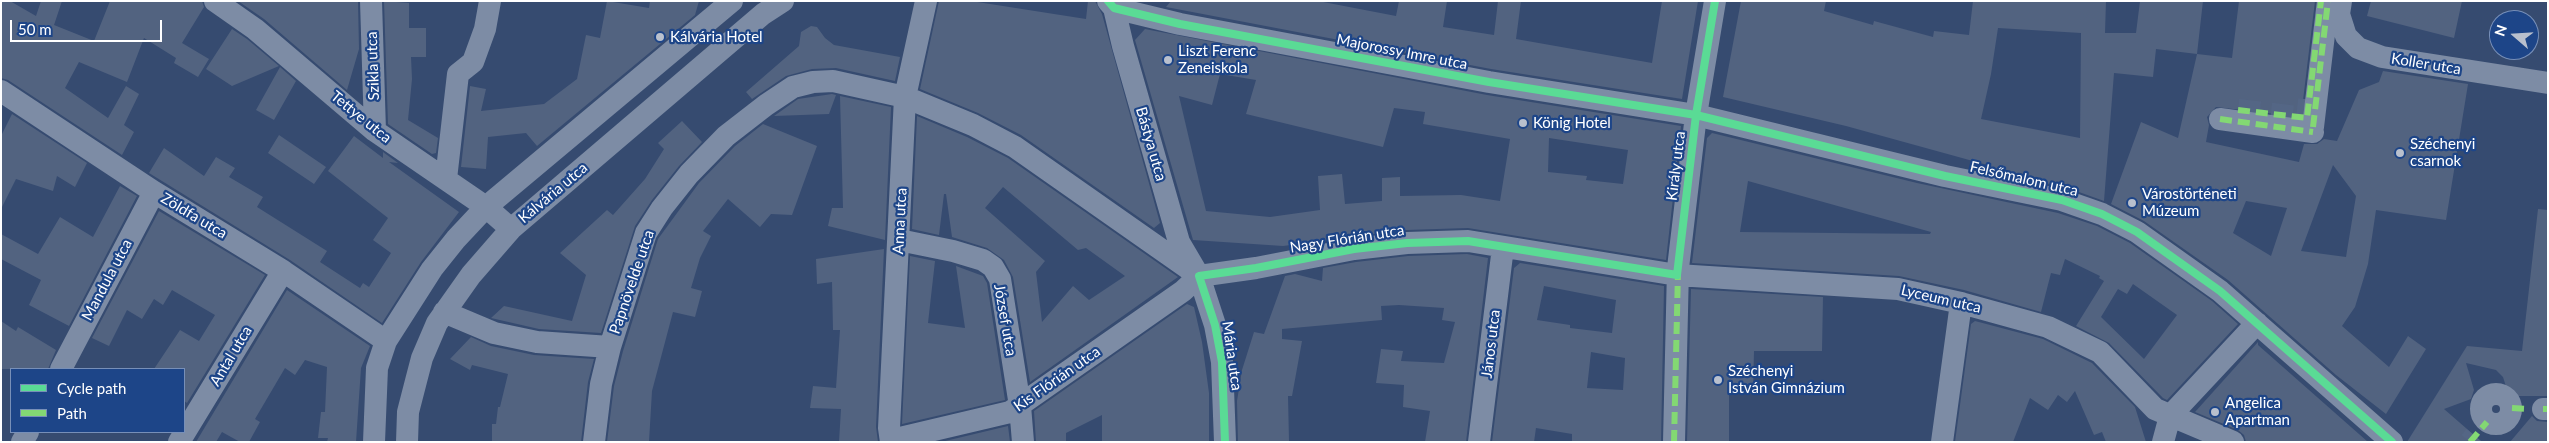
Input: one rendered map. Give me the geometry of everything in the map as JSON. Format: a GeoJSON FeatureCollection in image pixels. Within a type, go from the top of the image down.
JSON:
{"type":"FeatureCollection","features":[{"type":"Feature","properties":{"kind":"street","name":"Tettye utca"},"geometry":{"type":"LineString","coordinates":[[215,1],[255,29],[375,131],[486,207],[510,229]]}},
{"type":"Feature","properties":{"kind":"street","name":"Szikla utca"},"geometry":{"type":"LineString","coordinates":[[371,1],[375,131]]}},
{"type":"Feature","properties":{"kind":"street"},"geometry":{"type":"LineString","coordinates":[[446,179],[458,74],[473,62],[485,29],[490,1]]}},
{"type":"Feature","properties":{"kind":"street"},"geometry":{"type":"LineString","coordinates":[[374,442],[377,368],[386,341],[432,268],[486,207],[732,1]]}},
{"type":"Feature","properties":{"kind":"street","name":"Kálvária utca"},"geometry":{"type":"LineString","coordinates":[[407,442],[408,412],[422,358],[437,323],[471,275],[510,229],[763,14],[783,1]]}},
{"type":"Feature","properties":{"kind":"street","name":"Anna utca"},"geometry":{"type":"LineString","coordinates":[[891,442],[889,428],[905,97],[926,1]]}},
{"type":"Feature","properties":{"kind":"street","name":"Király utca"},"geometry":{"type":"LineString","coordinates":[[1674,442],[1678,275],[1696,115],[1716,1]]}},
{"type":"Feature","properties":{"kind":"street"},"geometry":{"type":"LineString","coordinates":[[2229,116],[2313,132],[2328,1]]}},
{"type":"Feature","properties":{"kind":"street","name":"Koller utca"},"geometry":{"type":"LineString","coordinates":[[2341,1],[2339,14],[2346,36],[2358,48],[2382,57],[2548,83]]}},
{"type":"Feature","properties":{"kind":"street","name":"Majorossy Imre utca"},"geometry":{"type":"LineString","coordinates":[[1111,4],[1180,24],[1490,82],[1696,115]]}},
{"type":"Feature","properties":{"kind":"street","name":"Bástya utca"},"geometry":{"type":"LineString","coordinates":[[1111,4],[1178,239],[1199,276]]}},
{"type":"Feature","properties":{"kind":"street","name":"Papnövelde utca"},"geometry":{"type":"LineString","coordinates":[[594,442],[601,384],[610,347],[646,233],[662,208],[689,174],[726,136],[793,87],[813,82],[833,81],[905,97]]}},
{"type":"Feature","properties":{"kind":"street"},"geometry":{"type":"LineString","coordinates":[[905,97],[973,125],[1015,147],[1199,276]]}},
{"type":"Feature","properties":{"kind":"street","name":"Zöldfa utca"},"geometry":{"type":"LineString","coordinates":[[3,99],[283,271],[386,341]]}},
{"type":"Feature","properties":{"kind":"street","name":"Felsőmalom utca"},"geometry":{"type":"LineString","coordinates":[[1696,115],[1945,176],[2062,200],[2102,214],[2137,232],[2220,291],[2392,442]]}},
{"type":"Feature","properties":{"kind":"street","name":"Mandula utca"},"geometry":{"type":"LineString","coordinates":[[62,368],[154,192]]}},
{"type":"Feature","properties":{"kind":"street","name":"József utca"},"geometry":{"type":"LineString","coordinates":[[899,240],[953,251],[983,260],[994,267],[1000,280],[1020,406],[1023,442]]}},
{"type":"Feature","properties":{"kind":"street","name":"Nagy Flórián utca"},"geometry":{"type":"LineString","coordinates":[[1199,276],[1256,268],[1354,249],[1407,243],[1468,241],[1678,275]]}},
{"type":"Feature","properties":{"kind":"street","name":"János utca"},"geometry":{"type":"LineString","coordinates":[[1479,442],[1503,247]]}},
{"type":"Feature","properties":{"kind":"street","name":"Antal utca"},"geometry":{"type":"LineString","coordinates":[[185,432],[283,271]]}},
{"type":"Feature","properties":{"kind":"street","name":"Lyceum utca"},"geometry":{"type":"LineString","coordinates":[[1678,275],[1898,288],[2048,327],[2100,352],[2156,409],[2233,442]]}},
{"type":"Feature","properties":{"kind":"street","name":"Kis Flórián utca"},"geometry":{"type":"LineString","coordinates":[[897,442],[900,438],[1010,412],[1183,291],[1199,276]]}},
{"type":"Feature","properties":{"kind":"street","name":"Mária utca"},"geometry":{"type":"LineString","coordinates":[[1199,276],[1215,325],[1222,362],[1225,442]]}},
{"type":"Feature","properties":{"kind":"street"},"geometry":{"type":"LineString","coordinates":[[1942,442],[1961,303]]}},
{"type":"Feature","properties":{"kind":"street"},"geometry":{"type":"LineString","coordinates":[[444,312],[494,334],[537,342],[610,347]]}},
{"type":"Feature","properties":{"kind":"street"},"geometry":{"type":"LineString","coordinates":[[2163,442],[2170,416],[2257,324]]}},
{"type":"Feature","properties":{"kind":"street"},"geometry":{"type":"LineString","coordinates":[[2481,429],[2500,424],[2533,409]]}},
{"type":"Feature","properties":{"kind":"building"},"geometry":{"type":"Polygon","coordinates":[[[1,1],[10,1],[36,16],[41,1],[62,1],[54,25],[94,41],[110,1],[202,1],[204,7],[182,43],[209,59],[198,77],[174,63],[176,58],[144,38],[127,82],[79,62],[65,88],[108,118],[126,86],[139,94],[124,125],[134,132],[122,155],[8,80],[1,78],[1,1]]]}},
{"type":"Feature","properties":{"kind":"building"},"geometry":{"type":"Polygon","coordinates":[[[238,1],[358,1],[359,49],[347,90],[264,19],[238,1]]]}},
{"type":"Feature","properties":{"kind":"building"},"geometry":{"type":"Polygon","coordinates":[[[384,1],[409,3],[409,28],[426,28],[426,57],[411,57],[412,79],[408,120],[438,138],[436,153],[432,154],[388,124],[384,1]]]}},
{"type":"Feature","properties":{"kind":"building"},"geometry":{"type":"Polygon","coordinates":[[[607,1],[649,8],[650,1],[699,1],[695,15],[537,146],[526,133],[488,137],[486,169],[461,167],[470,86],[486,89],[481,111],[544,104],[577,79],[586,35],[600,38],[607,1]]]}},
{"type":"Feature","properties":{"kind":"building"},"geometry":{"type":"Polygon","coordinates":[[[939,1],[971,1],[1086,19],[1088,1],[1095,1],[1102,14],[1160,223],[1154,228],[1021,135],[978,113],[920,89],[939,1]]]}},
{"type":"Feature","properties":{"kind":"building"},"geometry":{"type":"Polygon","coordinates":[[[1171,1],[1318,1],[1396,16],[1399,1],[1447,1],[1443,27],[1494,35],[1498,1],[1521,1],[1516,39],[1652,63],[1662,1],[1698,1],[1682,99],[1491,69],[1166,7],[1171,1]]]}},
{"type":"Feature","properties":{"kind":"building"},"geometry":{"type":"Polygon","coordinates":[[[1741,1],[1826,1],[1824,11],[1873,25],[1874,21],[1933,37],[1934,31],[1969,35],[1973,1],[2106,1],[2105,33],[2136,33],[2140,1],[2203,1],[2197,54],[2156,49],[2153,77],[2114,73],[2104,201],[2065,187],[1990,172],[1991,166],[1846,126],[1723,97],[1741,1]],[[1998,28],[1991,74],[1981,119],[2080,138],[2081,33],[1998,28]]]}},
{"type":"Feature","properties":{"kind":"building"},"geometry":{"type":"Polygon","coordinates":[[[2239,1],[2315,1],[2301,117],[2216,107],[2207,117],[2209,125],[2206,142],[2299,162],[2304,144],[2317,144],[2324,139],[2337,141],[2359,90],[2379,82],[2383,71],[2468,84],[2446,220],[2376,210],[2368,264],[2355,307],[2342,326],[2389,367],[2408,336],[2426,349],[2386,414],[2336,375],[2228,280],[2144,221],[2111,204],[2141,122],[2178,138],[2197,54],[2232,58],[2239,1]],[[2333,165],[2301,251],[2346,257],[2356,196],[2333,165]],[[2246,201],[2233,233],[2271,256],[2287,208],[2246,201]]]}},
{"type":"Feature","properties":{"kind":"building"},"geometry":{"type":"Polygon","coordinates":[[[2371,1],[2462,1],[2454,38],[2367,16],[2371,1]]]}},
{"type":"Feature","properties":{"kind":"building"},"geometry":{"type":"Polygon","coordinates":[[[811,26],[817,27],[825,38],[834,45],[900,57],[895,81],[836,68],[812,69],[786,76],[752,99],[746,92],[799,46],[801,32],[811,26]]]}},
{"type":"Feature","properties":{"kind":"building"},"geometry":{"type":"Polygon","coordinates":[[[232,29],[279,66],[232,86],[206,69],[232,29]]]}},
{"type":"Feature","properties":{"kind":"building"},"geometry":{"type":"Polygon","coordinates":[[[1145,29],[1487,95],[1681,126],[1666,260],[1468,228],[1406,230],[1283,246],[1193,240],[1135,40],[1145,29]],[[1220,74],[1212,105],[1179,96],[1206,211],[1270,217],[1320,210],[1318,176],[1342,174],[1345,204],[1382,201],[1382,178],[1400,177],[1400,196],[1461,195],[1500,201],[1510,139],[1423,124],[1425,112],[1394,108],[1383,147],[1246,114],[1256,80],[1220,74]],[[1549,138],[1548,172],[1587,176],[1586,180],[1623,184],[1628,150],[1549,138]]]}},
{"type":"Feature","properties":{"kind":"building"},"geometry":{"type":"Polygon","coordinates":[[[280,67],[296,81],[274,120],[256,110],[280,67]]]}},
{"type":"Feature","properties":{"kind":"building"},"geometry":{"type":"Polygon","coordinates":[[[836,95],[829,114],[774,116],[798,99],[836,95]]]}},
{"type":"Feature","properties":{"kind":"building"},"geometry":{"type":"Polygon","coordinates":[[[840,96],[891,107],[885,240],[828,226],[832,208],[843,208],[840,96]]]}},
{"type":"Feature","properties":{"kind":"building"},"geometry":{"type":"Polygon","coordinates":[[[12,114],[87,163],[75,187],[57,176],[53,191],[16,179],[1,209],[1,136],[12,114]]]}},
{"type":"Feature","properties":{"kind":"building"},"geometry":{"type":"Polygon","coordinates":[[[917,116],[967,137],[1008,158],[1178,277],[1030,382],[1013,277],[1004,260],[987,248],[952,237],[946,194],[944,194],[939,235],[912,229],[917,116]],[[1003,187],[985,208],[1045,261],[1036,272],[1042,322],[1073,286],[1089,300],[1125,276],[1086,248],[1078,250],[1003,187]]]}},
{"type":"Feature","properties":{"kind":"building"},"geometry":{"type":"Polygon","coordinates":[[[682,121],[702,142],[679,166],[652,200],[635,226],[601,333],[539,329],[491,318],[504,306],[572,321],[586,275],[560,253],[607,210],[613,215],[645,179],[664,149],[658,143],[682,121]]]}},
{"type":"Feature","properties":{"kind":"building"},"geometry":{"type":"Polygon","coordinates":[[[763,124],[817,146],[792,215],[771,214],[760,227],[728,199],[703,231],[711,236],[700,258],[691,288],[702,291],[695,317],[673,312],[652,391],[649,442],[607,442],[614,386],[658,239],[699,183],[735,146],[763,124]]]}},
{"type":"Feature","properties":{"kind":"building"},"geometry":{"type":"Polygon","coordinates":[[[1712,133],[1917,183],[2058,213],[2097,226],[2130,243],[2212,301],[2238,324],[2167,400],[2109,343],[2076,326],[2104,281],[2099,278],[2100,276],[2065,259],[2060,275],[2051,273],[2041,312],[1964,290],[1899,276],[1692,263],[1707,138],[1712,133]],[[1748,181],[1740,232],[1930,234],[1931,232],[1748,181]],[[2133,284],[2127,294],[2118,289],[2101,317],[2144,359],[2177,315],[2133,284]]]}},
{"type":"Feature","properties":{"kind":"building"},"geometry":{"type":"Polygon","coordinates":[[[279,135],[326,167],[314,184],[268,153],[279,135]]]}},
{"type":"Feature","properties":{"kind":"building"},"geometry":{"type":"Polygon","coordinates":[[[354,136],[383,158],[383,152],[398,163],[389,162],[459,212],[421,262],[382,323],[290,260],[149,173],[164,148],[204,176],[216,157],[235,168],[229,177],[263,197],[257,207],[327,251],[320,262],[360,288],[363,283],[369,287],[391,253],[373,240],[388,218],[328,171],[354,136]]]}},
{"type":"Feature","properties":{"kind":"building"},"geometry":{"type":"Polygon","coordinates":[[[120,186],[137,196],[69,326],[29,305],[41,280],[1,259],[1,234],[38,254],[60,217],[93,237],[120,186]]]}},
{"type":"Feature","properties":{"kind":"building"},"geometry":{"type":"Polygon","coordinates":[[[2538,209],[2548,210],[2548,396],[2509,396],[2503,377],[2496,370],[2466,363],[2474,390],[2471,399],[2444,409],[2482,442],[2407,442],[2467,346],[2522,351],[2538,209]]]}},
{"type":"Feature","properties":{"kind":"building"},"geometry":{"type":"Polygon","coordinates":[[[159,211],[265,275],[187,403],[185,402],[185,368],[155,368],[180,330],[199,341],[215,315],[172,290],[163,305],[154,299],[142,319],[127,310],[109,346],[92,338],[159,211]]]}},
{"type":"Feature","properties":{"kind":"building"},"geometry":{"type":"Polygon","coordinates":[[[884,249],[876,427],[878,442],[839,442],[841,409],[810,408],[813,386],[836,388],[840,330],[833,330],[832,282],[817,284],[816,259],[884,249]]]}},
{"type":"Feature","properties":{"kind":"building"},"geometry":{"type":"Polygon","coordinates":[[[1467,254],[1488,258],[1466,442],[1425,442],[1430,411],[1403,407],[1404,385],[1376,383],[1381,349],[1403,351],[1401,361],[1444,363],[1455,322],[1442,320],[1444,308],[1399,305],[1381,306],[1382,320],[1282,329],[1282,339],[1302,341],[1292,396],[1288,396],[1289,441],[1238,442],[1237,401],[1242,370],[1254,332],[1264,334],[1285,276],[1295,274],[1322,281],[1323,268],[1408,256],[1467,254]]]}},
{"type":"Feature","properties":{"kind":"building"},"geometry":{"type":"Polygon","coordinates":[[[910,256],[935,261],[928,323],[965,328],[956,266],[983,276],[987,283],[1005,400],[902,424],[910,256]]]}},
{"type":"Feature","properties":{"kind":"building"},"geometry":{"type":"Polygon","coordinates":[[[1520,263],[1664,286],[1661,442],[1572,442],[1572,434],[1536,428],[1534,442],[1492,442],[1514,268],[1520,263]],[[1544,286],[1537,320],[1570,325],[1570,328],[1612,333],[1616,300],[1544,286]],[[1591,352],[1587,388],[1623,390],[1625,358],[1591,352]]]}},
{"type":"Feature","properties":{"kind":"building","name":"Széchenyi István Gimnázium"},"geometry":{"type":"Polygon","coordinates":[[[1691,289],[1823,297],[1822,351],[1754,351],[1753,394],[1729,394],[1729,442],[1687,442],[1691,289]]]}},
{"type":"Feature","properties":{"kind":"building"},"geometry":{"type":"Polygon","coordinates":[[[287,290],[370,346],[361,368],[356,442],[327,442],[328,438],[318,438],[321,412],[325,412],[327,367],[305,360],[295,375],[285,368],[255,419],[260,422],[249,442],[240,442],[222,432],[216,442],[196,442],[287,290]]]}},
{"type":"Feature","properties":{"kind":"building"},"geometry":{"type":"Polygon","coordinates":[[[1187,304],[1194,307],[1202,342],[1209,393],[1209,442],[1102,442],[1102,415],[1066,433],[1066,442],[1036,442],[1034,411],[1187,304]]]}},
{"type":"Feature","properties":{"kind":"building"},"geometry":{"type":"Polygon","coordinates":[[[1,321],[16,331],[18,327],[56,350],[48,368],[1,369],[1,321]]]}},
{"type":"Feature","properties":{"kind":"building"},"geometry":{"type":"Polygon","coordinates":[[[1975,321],[2043,339],[2092,363],[2135,407],[2146,442],[2106,442],[2102,432],[2094,435],[2075,391],[2067,402],[2058,395],[2048,410],[2030,398],[2013,442],[1955,442],[1971,324],[1975,321]]]}},
{"type":"Feature","properties":{"kind":"building"},"geometry":{"type":"Polygon","coordinates":[[[471,337],[491,346],[534,355],[594,359],[588,382],[581,442],[492,442],[492,424],[496,424],[498,407],[500,407],[508,374],[472,365],[470,370],[450,359],[471,337]]]}},
{"type":"Feature","properties":{"kind":"building"},"geometry":{"type":"Polygon","coordinates":[[[2258,342],[2258,345],[2368,442],[2246,442],[2244,435],[2238,430],[2195,412],[2258,342]]]}},
{"type":"Feature","properties":{"kind":"building"},"geometry":{"type":"Polygon","coordinates":[[[2532,416],[2537,421],[2548,422],[2548,442],[2510,442],[2532,416]]]}},
{"type":"Feature","properties":{"kind":"building"},"geometry":{"type":"Polygon","coordinates":[[[1008,426],[1010,442],[941,442],[1008,426]]]}},
{"type":"Feature","properties":{"kind":"tunnel"},"geometry":{"type":"LineString","coordinates":[[2238,110],[2307,118],[2310,92]]}},
{"type":"Feature","properties":{"kind":"tunnel"},"geometry":{"type":"LineString","coordinates":[[2470,442],[2475,436]]}},
{"type":"Feature","properties":{"kind":"marked path"},"geometry":{"type":"LineString","coordinates":[[2238,110],[2307,118],[2321,1]]}},
{"type":"Feature","properties":{"kind":"marked path"},"geometry":{"type":"LineString","coordinates":[[2313,127],[2328,1]]}},
{"type":"Feature","properties":{"kind":"marked path"},"geometry":{"type":"LineString","coordinates":[[2220,119],[2313,132]]}},
{"type":"Feature","properties":{"kind":"marked path"},"geometry":{"type":"LineString","coordinates":[[1674,442],[1678,271]]}},
{"type":"Feature","properties":{"kind":"marked path"},"geometry":{"type":"LineString","coordinates":[[2512,408],[2530,409]]}},
{"type":"Feature","properties":{"kind":"marked path"},"geometry":{"type":"LineString","coordinates":[[2543,409],[2548,409]]}},
{"type":"Feature","properties":{"kind":"marked path"},"geometry":{"type":"LineString","coordinates":[[2470,442],[2487,422]]}},
{"type":"Feature","properties":{"kind":"cycle path"},"geometry":{"type":"LineString","coordinates":[[1108,1],[1114,8],[1180,24],[1489,82],[1696,115],[1945,176],[2062,200],[2102,214],[2137,232],[2220,291],[2392,442]]}},
{"type":"Feature","properties":{"kind":"cycle path"},"geometry":{"type":"LineString","coordinates":[[1225,442],[1222,362],[1215,325],[1199,276],[1256,268],[1354,249],[1407,243],[1468,241],[1677,275],[1696,115],[1715,1]]}},
{"type":"Feature","properties":{"kind":"place","name":"Kálvária Hotel"},"geometry":{"type":"Point","coordinates":[660,37]}},
{"type":"Feature","properties":{"kind":"place","name":"Liszt Ferenc Zeneiskola"},"geometry":{"type":"Point","coordinates":[1168,60]}},
{"type":"Feature","properties":{"kind":"place","name":"König Hotel"},"geometry":{"type":"Point","coordinates":[1523,123]}},
{"type":"Feature","properties":{"kind":"place","name":"Széchenyi csarnok"},"geometry":{"type":"Point","coordinates":[2400,153]}},
{"type":"Feature","properties":{"kind":"place","name":"Várostörténeti Múzeum"},"geometry":{"type":"Point","coordinates":[2132,203]}},
{"type":"Feature","properties":{"kind":"place","name":"Széchenyi István Gimnázium"},"geometry":{"type":"Point","coordinates":[1718,380]}},
{"type":"Feature","properties":{"kind":"place","name":"Angelica Apartman"},"geometry":{"type":"Point","coordinates":[2215,412]}}]}
